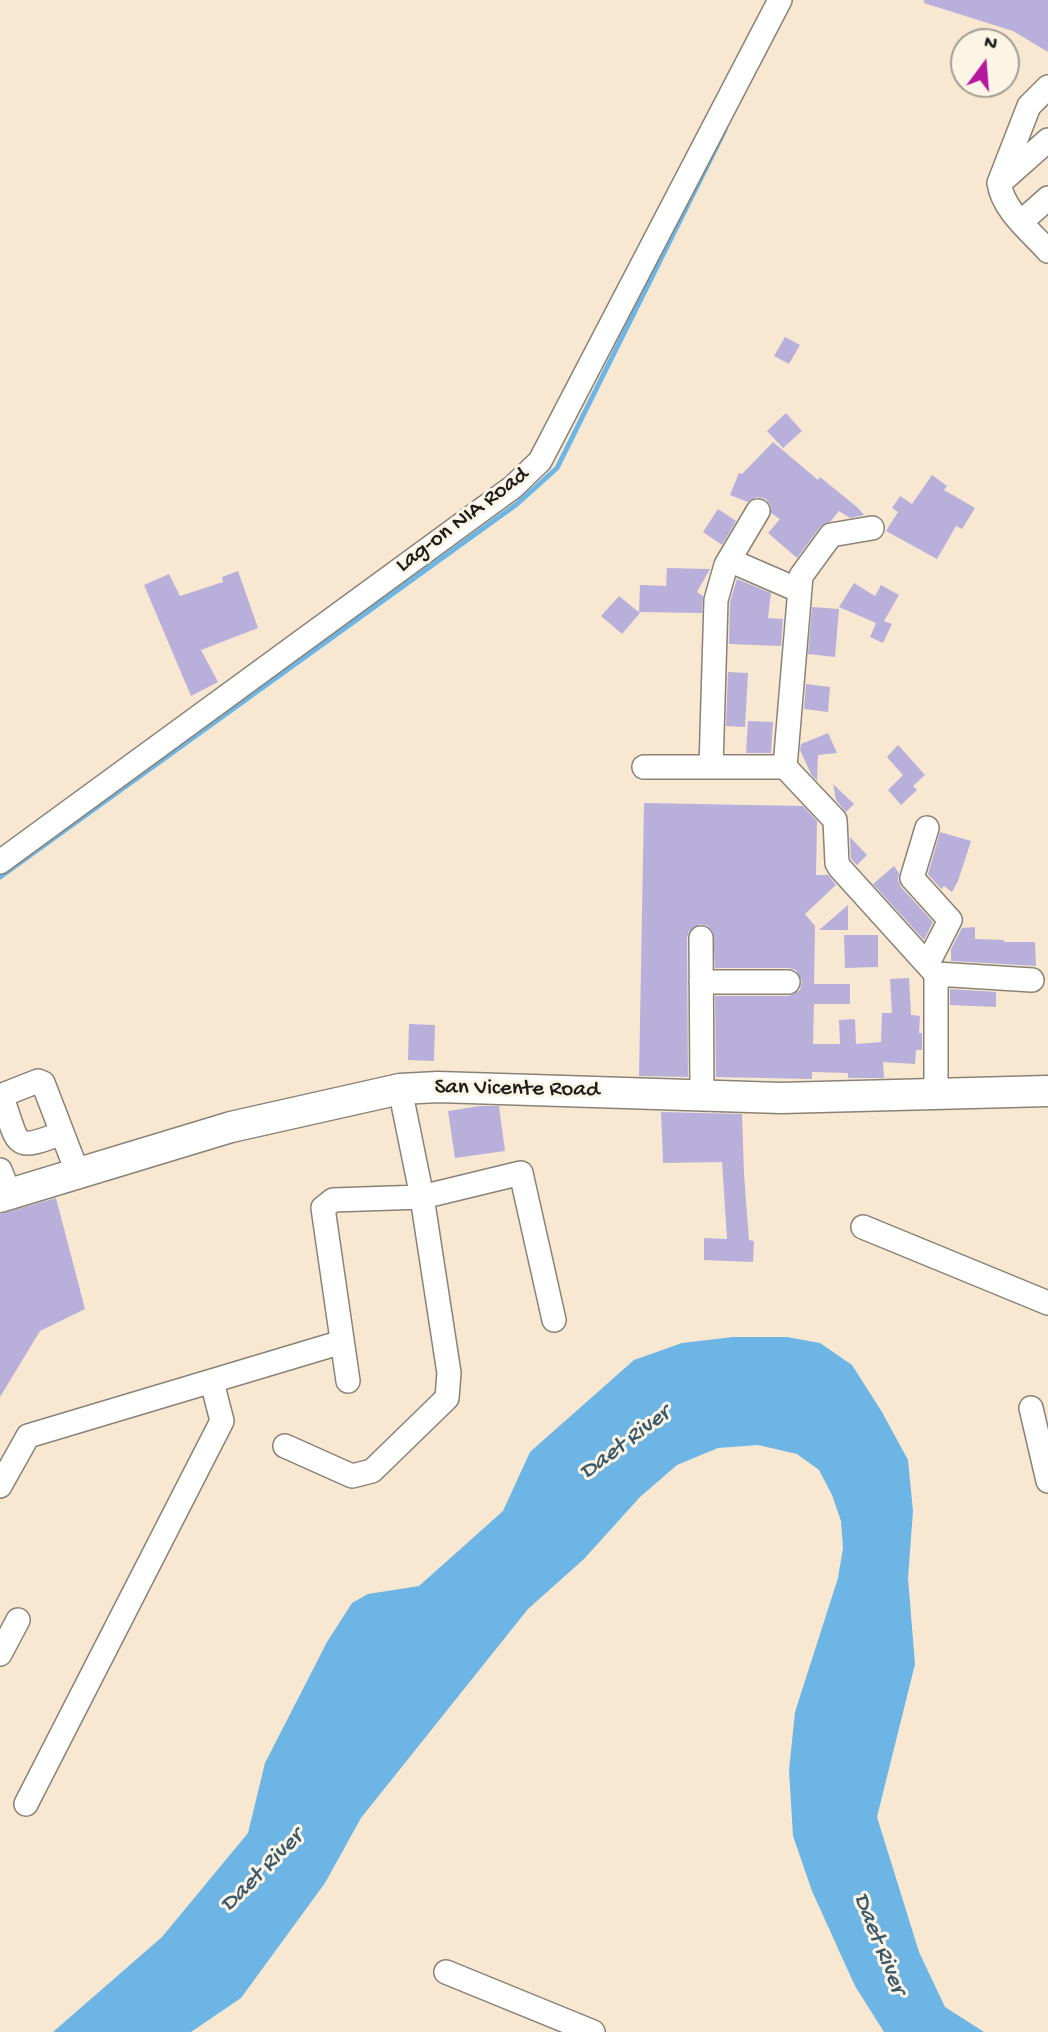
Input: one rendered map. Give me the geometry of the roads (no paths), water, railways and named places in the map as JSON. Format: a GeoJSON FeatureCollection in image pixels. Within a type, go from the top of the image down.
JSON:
{"type":"FeatureCollection","features":[{"type":"Feature","properties":{"kind":"main road","name":"San Vicente Road"},"geometry":{"type":"LineString","coordinates":[[3,1187],[78,1174],[231,1127],[400,1089],[438,1087],[781,1098],[1048,1091]]}},
{"type":"Feature","properties":{"kind":"street","name":"Lag-on NIA Road"},"geometry":{"type":"LineString","coordinates":[[0,862],[513,487],[540,461],[780,0]]}},
{"type":"Feature","properties":{"kind":"street"},"geometry":{"type":"LineString","coordinates":[[1048,87],[1029,106],[999,183],[1001,195],[1021,222],[1048,249]]}},
{"type":"Feature","properties":{"kind":"street"},"geometry":{"type":"LineString","coordinates":[[999,183],[1048,140]]}},
{"type":"Feature","properties":{"kind":"street"},"geometry":{"type":"LineString","coordinates":[[1021,222],[1048,198]]}},
{"type":"Feature","properties":{"kind":"street"},"geometry":{"type":"LineString","coordinates":[[711,767],[716,600],[729,560],[758,511]]}},
{"type":"Feature","properties":{"kind":"street"},"geometry":{"type":"LineString","coordinates":[[872,528],[831,535],[801,576],[785,767],[835,821],[837,863],[932,968],[1031,980]]}},
{"type":"Feature","properties":{"kind":"street"},"geometry":{"type":"LineString","coordinates":[[729,560],[798,590]]}},
{"type":"Feature","properties":{"kind":"street"},"geometry":{"type":"LineString","coordinates":[[644,767],[785,767]]}},
{"type":"Feature","properties":{"kind":"street"},"geometry":{"type":"LineString","coordinates":[[927,828],[912,878],[950,920],[932,968],[936,1094]]}},
{"type":"Feature","properties":{"kind":"street"},"geometry":{"type":"LineString","coordinates":[[701,938],[702,1096]]}},
{"type":"Feature","properties":{"kind":"street"},"geometry":{"type":"LineString","coordinates":[[701,982],[788,982]]}},
{"type":"Feature","properties":{"kind":"street"},"geometry":{"type":"LineString","coordinates":[[285,1446],[352,1476],[372,1471],[447,1398],[449,1373],[422,1197],[400,1089]]}},
{"type":"Feature","properties":{"kind":"street"},"geometry":{"type":"LineString","coordinates":[[62,1133],[78,1174]]}},
{"type":"Feature","properties":{"kind":"street"},"geometry":{"type":"LineString","coordinates":[[348,1381],[323,1208],[333,1200],[422,1197],[521,1173],[554,1320]]}},
{"type":"Feature","properties":{"kind":"street"},"geometry":{"type":"LineString","coordinates":[[863,1227],[1048,1303]]}},
{"type":"Feature","properties":{"kind":"street"},"geometry":{"type":"LineString","coordinates":[[0,1486],[28,1436],[342,1342]]}},
{"type":"Feature","properties":{"kind":"street"},"geometry":{"type":"LineString","coordinates":[[26,1804],[222,1421],[212,1382]]}},
{"type":"Feature","properties":{"kind":"street"},"geometry":{"type":"LineString","coordinates":[[1031,1408],[1048,1481]]}},
{"type":"Feature","properties":{"kind":"street"},"geometry":{"type":"LineString","coordinates":[[0,1654],[18,1620]]}},
{"type":"Feature","properties":{"kind":"street"},"geometry":{"type":"LineString","coordinates":[[446,1972],[593,2032]]}},
{"type":"Feature","properties":{"kind":"water","name":"Daet River"},"geometry":{"type":"Polygon","coordinates":[[[733,1337],[787,1337],[820,1343],[852,1365],[908,1460],[913,1511],[908,1578],[915,1664],[877,1817],[919,1952],[945,2007],[984,2032],[884,2032],[855,1986],[812,1891],[793,1836],[789,1770],[795,1712],[838,1578],[843,1548],[841,1521],[819,1470],[797,1454],[758,1445],[718,1448],[677,1465],[640,1497],[584,1559],[528,1609],[361,1818],[325,1883],[241,1998],[191,2032],[53,2032],[162,1937],[248,1833],[265,1763],[327,1642],[352,1603],[368,1594],[419,1586],[503,1511],[530,1452],[634,1360],[682,1343],[733,1337]]]}},
{"type":"Feature","properties":{"kind":"waterway"},"geometry":{"type":"LineString","coordinates":[[0,877],[517,504],[557,468],[725,130]]}}]}
